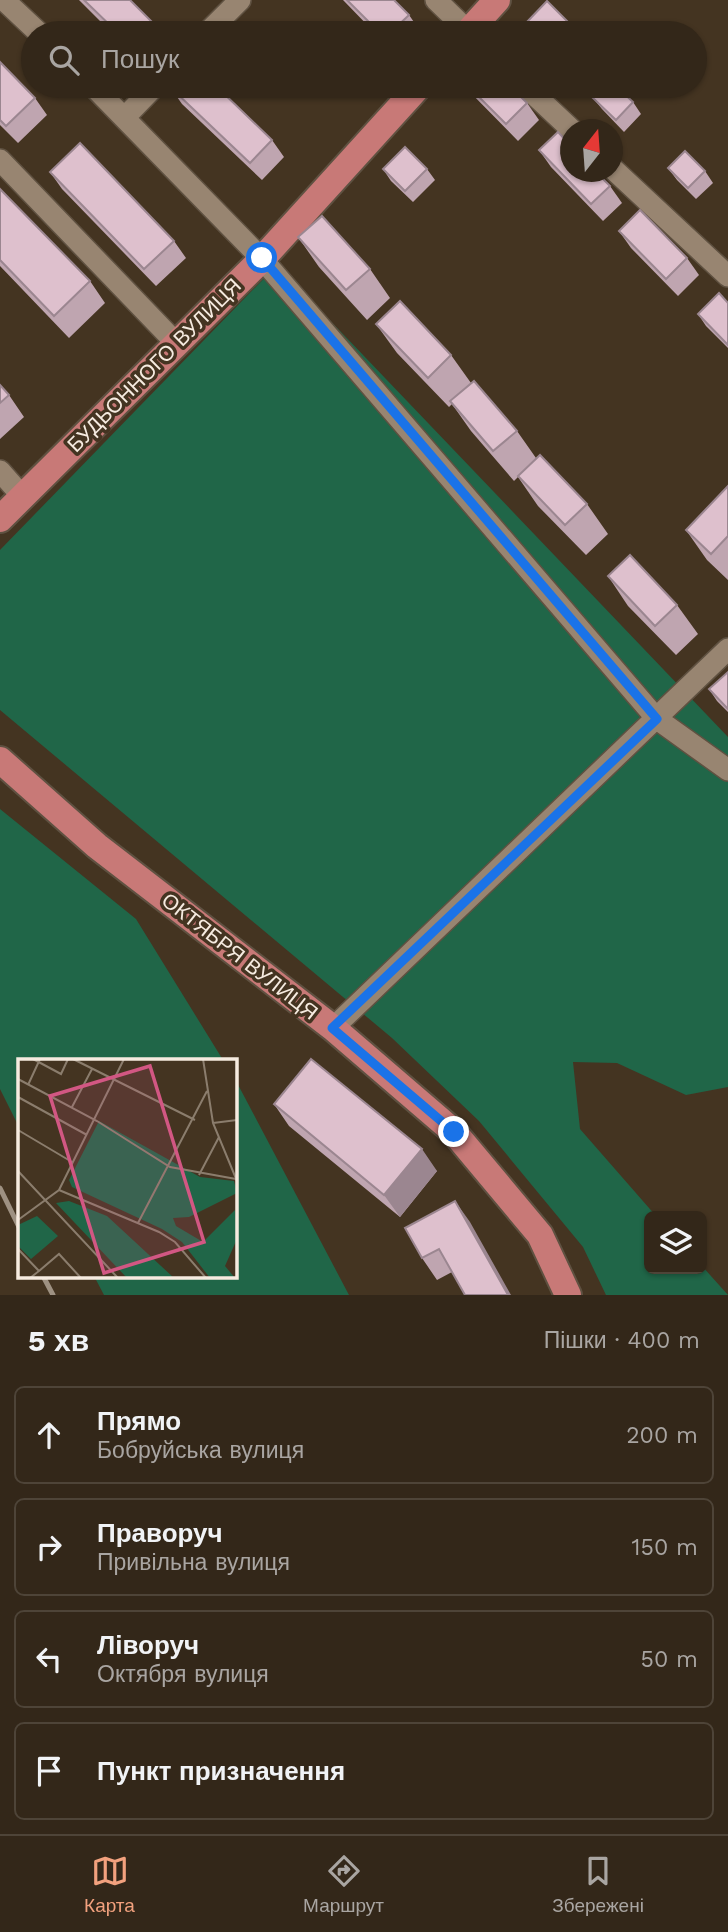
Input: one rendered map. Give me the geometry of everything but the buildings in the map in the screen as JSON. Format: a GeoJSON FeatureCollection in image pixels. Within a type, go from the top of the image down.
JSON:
{"type":"FeatureCollection","features":[{"type":"Feature","properties":{"kind":"main road"},"geometry":{"type":"LineString","coordinates":[[479,21],[497,0]]}},
{"type":"Feature","properties":{"kind":"main road","name":"БУДЬОННОГО ВУЛИЦЯ"},"geometry":{"type":"LineString","coordinates":[[0,519],[262,258],[408,98]]}},
{"type":"Feature","properties":{"kind":"main road","name":"ОКТЯБРЯ ВУЛИЦЯ"},"geometry":{"type":"LineString","coordinates":[[0,760],[97,846],[332,1028],[454,1132],[540,1235],[568,1295]]}},
{"type":"Feature","properties":{"kind":"street"},"geometry":{"type":"LineString","coordinates":[[4,0],[26,21]]}},
{"type":"Feature","properties":{"kind":"street"},"geometry":{"type":"LineString","coordinates":[[219,21],[240,0]]}},
{"type":"Feature","properties":{"kind":"street"},"geometry":{"type":"LineString","coordinates":[[436,0],[456,21]]}},
{"type":"Feature","properties":{"kind":"street"},"geometry":{"type":"LineString","coordinates":[[105,98],[262,258],[657,719],[728,769]]}},
{"type":"Feature","properties":{"kind":"street"},"geometry":{"type":"LineString","coordinates":[[125,117],[143,98]]}},
{"type":"Feature","properties":{"kind":"street"},"geometry":{"type":"LineString","coordinates":[[539,98],[560,119]]}},
{"type":"Feature","properties":{"kind":"street"},"geometry":{"type":"LineString","coordinates":[[0,160],[176,342]]}},
{"type":"Feature","properties":{"kind":"street"},"geometry":{"type":"LineString","coordinates":[[623,178],[728,276]]}},
{"type":"Feature","properties":{"kind":"street"},"geometry":{"type":"LineString","coordinates":[[0,471],[22,496]]}},
{"type":"Feature","properties":{"kind":"street"},"geometry":{"type":"LineString","coordinates":[[332,1028],[728,649]]}},
{"type":"Feature","properties":{"kind":"green space"},"geometry":{"type":"Polygon","coordinates":[[[277,265],[728,737],[728,1087],[686,1095],[617,1063],[573,1062],[580,1129],[652,1211],[644,1211],[644,1274],[707,1274],[707,1272],[728,1295],[606,1295],[583,1247],[479,1121],[392,1038],[0,710],[0,550],[277,265]]]}},
{"type":"Feature","properties":{"kind":"green space"},"geometry":{"type":"Polygon","coordinates":[[[0,809],[136,919],[222,1059],[18,1059],[18,1125],[0,1089],[0,809]]]}},
{"type":"Feature","properties":{"kind":"green space"},"geometry":{"type":"Polygon","coordinates":[[[236,1081],[349,1295],[104,1295],[95,1278],[236,1278],[236,1081]]]}},
{"type":"Feature","properties":{"kind":"railway"},"geometry":{"type":"LineString","coordinates":[[0,1188],[18,1225]]}},
{"type":"Feature","properties":{"kind":"railway"},"geometry":{"type":"LineString","coordinates":[[44,1278],[53,1295]]}},
{"type":"Feature","properties":{"kind":"route"},"geometry":{"type":"LineString","coordinates":[[262,258],[657,719],[332,1028],[454,1132]]}}]}
